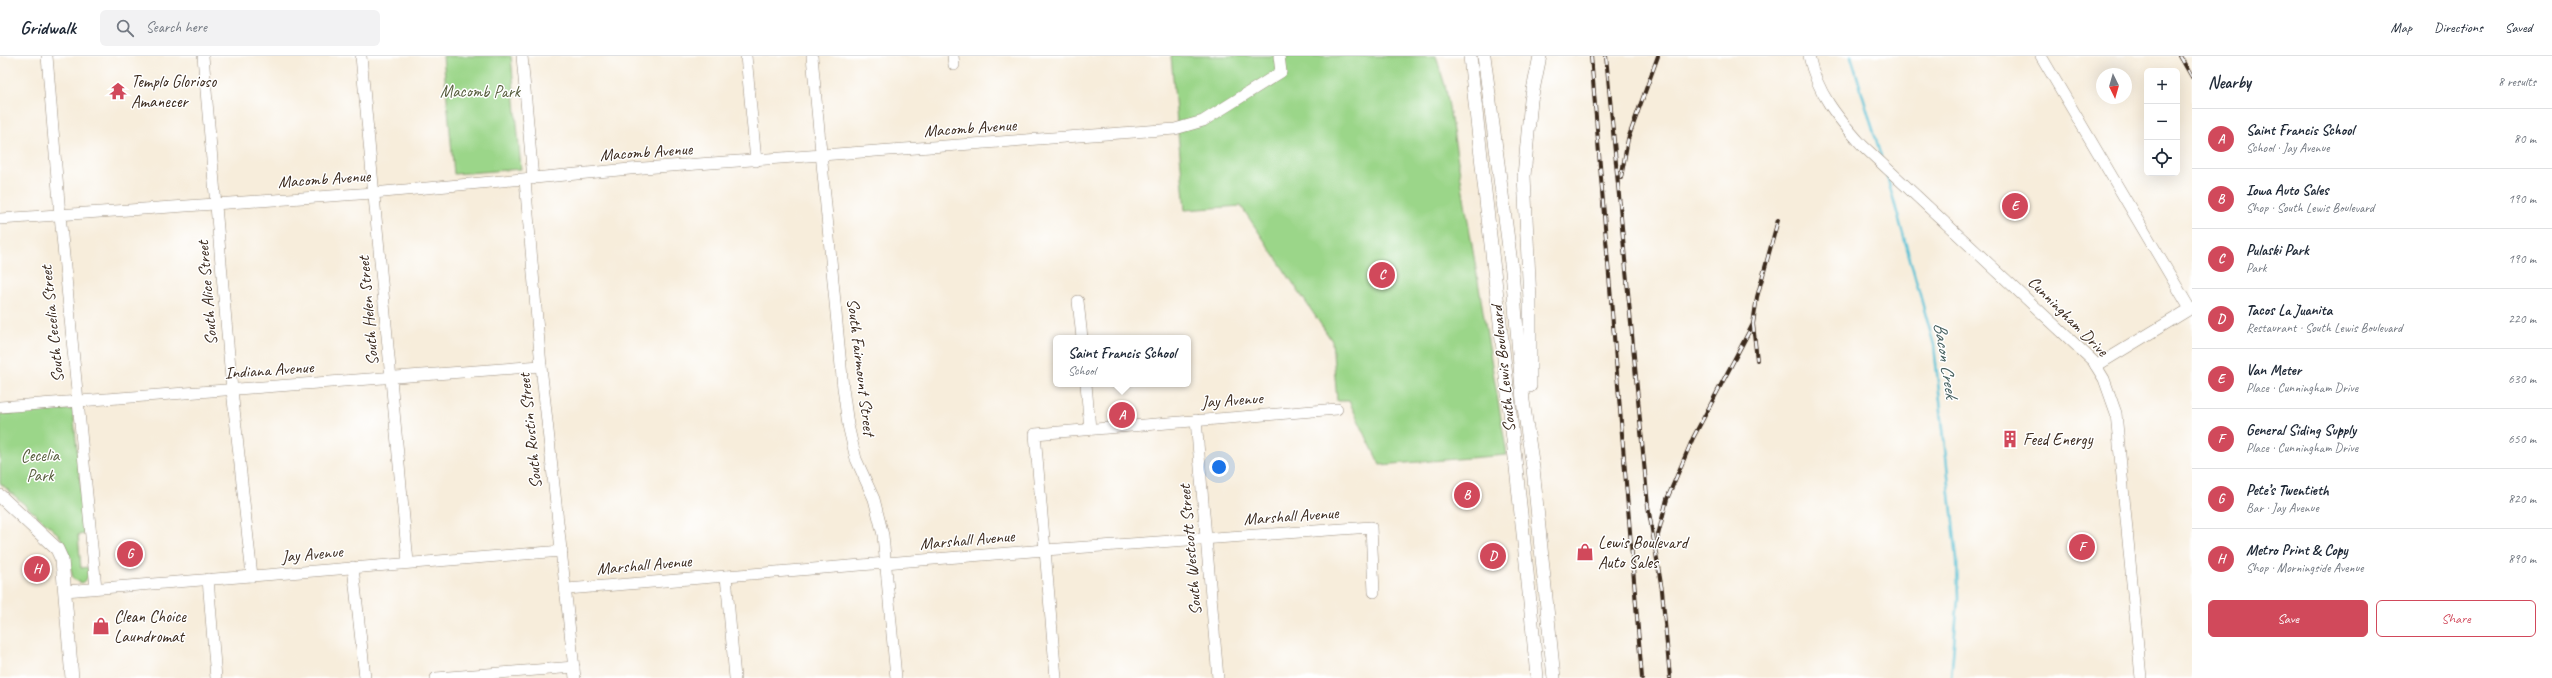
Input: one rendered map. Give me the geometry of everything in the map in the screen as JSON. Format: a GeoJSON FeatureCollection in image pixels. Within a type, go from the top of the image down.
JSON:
{"type":"FeatureCollection","features":[{"type":"Feature","properties":{"kind":"main road"},"geometry":{"type":"LineString","coordinates":[[1461,56],[1477,124]]}},
{"type":"Feature","properties":{"kind":"main road","name":"South Lewis Boulevard"},"geometry":{"type":"LineString","coordinates":[[1470,56],[1521,498],[1537,678]]}},
{"type":"Feature","properties":{"kind":"main road","name":"South Lewis Boulevard"},"geometry":{"type":"LineString","coordinates":[[1484,56],[1512,271],[1523,401],[1533,468],[1554,678]]}},
{"type":"Feature","properties":{"kind":"main road"},"geometry":{"type":"LineString","coordinates":[[1533,468],[1530,300],[1524,176],[1531,100],[1540,56]]}},
{"type":"Feature","properties":{"kind":"main road"},"geometry":{"type":"LineString","coordinates":[[0,496],[57,550],[62,560],[72,678]]}},
{"type":"Feature","properties":{"kind":"street","name":"South Cecelia Street"},"geometry":{"type":"LineString","coordinates":[[47,56],[60,215],[96,588]]}},
{"type":"Feature","properties":{"kind":"street","name":"South Alice Street"},"geometry":{"type":"LineString","coordinates":[[203,56],[232,390],[252,576]]}},
{"type":"Feature","properties":{"kind":"street","name":"South Helen Street"},"geometry":{"type":"LineString","coordinates":[[361,56],[408,562]]}},
{"type":"Feature","properties":{"kind":"street","name":"South Rustin Street"},"geometry":{"type":"LineString","coordinates":[[522,56],[541,366],[558,539],[562,550],[567,589],[575,678]]}},
{"type":"Feature","properties":{"kind":"street"},"geometry":{"type":"LineString","coordinates":[[746,56],[756,161]]}},
{"type":"Feature","properties":{"kind":"street","name":"South Fairmount Street"},"geometry":{"type":"LineString","coordinates":[[812,56],[848,425],[856,458],[879,516],[886,565],[896,678]]}},
{"type":"Feature","properties":{"kind":"street","name":"Macomb Avenue"},"geometry":{"type":"LineString","coordinates":[[0,219],[373,193],[529,180],[630,169],[1175,130],[1203,121],[1281,72],[1279,56]]}},
{"type":"Feature","properties":{"kind":"street","name":"Cunningham Drive"},"geometry":{"type":"LineString","coordinates":[[1809,56],[1813,74],[1821,93],[1836,116],[1862,144],[1929,208],[2038,308],[2096,366],[2104,379],[2116,413],[2141,678]]}},
{"type":"Feature","properties":{"kind":"street"},"geometry":{"type":"LineString","coordinates":[[2041,56],[2190,309],[2096,366]]}},
{"type":"Feature","properties":{"kind":"street"},"geometry":{"type":"LineString","coordinates":[[1078,301],[1082,335]]}},
{"type":"Feature","properties":{"kind":"street","name":"Indiana Avenue"},"geometry":{"type":"LineString","coordinates":[[0,407],[541,366]]}},
{"type":"Feature","properties":{"kind":"street"},"geometry":{"type":"LineString","coordinates":[[1086,387],[1090,429]]}},
{"type":"Feature","properties":{"kind":"street","name":"Jay Avenue"},"geometry":{"type":"LineString","coordinates":[[1045,550],[1035,434],[1337,409]]}},
{"type":"Feature","properties":{"kind":"street","name":"South Westcott Street"},"geometry":{"type":"LineString","coordinates":[[1196,420],[1218,678]]}},
{"type":"Feature","properties":{"kind":"street","name":"Marshall Avenue"},"geometry":{"type":"LineString","coordinates":[[567,589],[886,565],[1045,550],[1371,527],[1374,592]]}},
{"type":"Feature","properties":{"kind":"street","name":"Jay Avenue"},"geometry":{"type":"LineString","coordinates":[[65,591],[562,550]]}},
{"type":"Feature","properties":{"kind":"street"},"geometry":{"type":"LineString","coordinates":[[1045,550],[1056,678]]}},
{"type":"Feature","properties":{"kind":"street"},"geometry":{"type":"LineString","coordinates":[[353,567],[365,678]]}},
{"type":"Feature","properties":{"kind":"street"},"geometry":{"type":"LineString","coordinates":[[726,576],[735,678]]}},
{"type":"Feature","properties":{"kind":"street"},"geometry":{"type":"LineString","coordinates":[[208,579],[216,678]]}},
{"type":"Feature","properties":{"kind":"street"},"geometry":{"type":"LineString","coordinates":[[436,678],[574,667]]}},
{"type":"Feature","properties":{"kind":"green space","name":"Macomb Park"},"geometry":{"type":"Polygon","coordinates":[[[443,56],[511,56],[521,169],[454,174],[443,56]]]}},
{"type":"Feature","properties":{"kind":"green space"},"geometry":{"type":"Polygon","coordinates":[[[1171,56],[1436,56],[1446,89],[1507,455],[1380,465],[1349,401],[1337,401],[1332,341],[1241,206],[1185,210],[1171,56]]]}},
{"type":"Feature","properties":{"kind":"green space","name":"Cecelia Park"},"geometry":{"type":"Polygon","coordinates":[[[73,409],[85,534],[78,535],[81,568],[88,567],[89,576],[82,583],[73,579],[66,546],[58,534],[0,483],[0,414],[73,409]]]}},
{"type":"Feature","properties":{"kind":"waterway","name":"Bacon Creek"},"geometry":{"type":"LineString","coordinates":[[1851,56],[1881,156]]}},
{"type":"Feature","properties":{"kind":"waterway","name":"Bacon Creek"},"geometry":{"type":"LineString","coordinates":[[1886,173],[1934,345],[1957,559],[1958,599],[1951,678]]}},
{"type":"Feature","properties":{"kind":"railway"},"geometry":{"type":"LineString","coordinates":[[1591,56],[1642,678]]}},
{"type":"Feature","properties":{"kind":"railway"},"geometry":{"type":"LineString","coordinates":[[1606,56],[1648,506],[1662,590],[1670,678]]}},
{"type":"Feature","properties":{"kind":"railway"},"geometry":{"type":"LineString","coordinates":[[1621,178],[1628,139],[1658,56]]}},
{"type":"Feature","properties":{"kind":"railway"},"geometry":{"type":"LineString","coordinates":[[2180,56],[2192,77]]}},
{"type":"Feature","properties":{"kind":"railway"},"geometry":{"type":"LineString","coordinates":[[1658,543],[1658,535],[1667,499],[1693,438],[1753,324],[1757,297],[1778,220]]}},
{"type":"Feature","properties":{"kind":"railway"},"geometry":{"type":"LineString","coordinates":[[1753,324],[1757,360]]}},
{"type":"Feature","properties":{"kind":"place","name":"Templo Glorioso Amanecer"},"geometry":{"type":"Point","coordinates":[118,91]}},
{"type":"Feature","properties":{"kind":"place","name":"Van Meter"},"geometry":{"type":"Point","coordinates":[2015,206]}},
{"type":"Feature","properties":{"kind":"place","name":"Pulaski Park"},"geometry":{"type":"Point","coordinates":[1382,275]}},
{"type":"Feature","properties":{"kind":"place","name":"Saint Francis School"},"geometry":{"type":"Point","coordinates":[1122,415]}},
{"type":"Feature","properties":{"kind":"place","name":"Feed Energy"},"geometry":{"type":"Point","coordinates":[2010,439]}},
{"type":"Feature","properties":{"kind":"place","name":"Iowa Auto Sales"},"geometry":{"type":"Point","coordinates":[1467,495]}},
{"type":"Feature","properties":{"kind":"place","name":"General Siding Supply"},"geometry":{"type":"Point","coordinates":[2082,547]}},
{"type":"Feature","properties":{"kind":"place","name":"Lewis Boulevard Auto Sales"},"geometry":{"type":"Point","coordinates":[1585,552]}},
{"type":"Feature","properties":{"kind":"place","name":"Pete’s Twentieth"},"geometry":{"type":"Point","coordinates":[130,554]}},
{"type":"Feature","properties":{"kind":"place","name":"Tacos La Juanita"},"geometry":{"type":"Point","coordinates":[1493,556]}},
{"type":"Feature","properties":{"kind":"place","name":"Metro Print & Copy"},"geometry":{"type":"Point","coordinates":[37,569]}},
{"type":"Feature","properties":{"kind":"place","name":"Clean Choice Laundromat"},"geometry":{"type":"Point","coordinates":[101,626]}}]}
